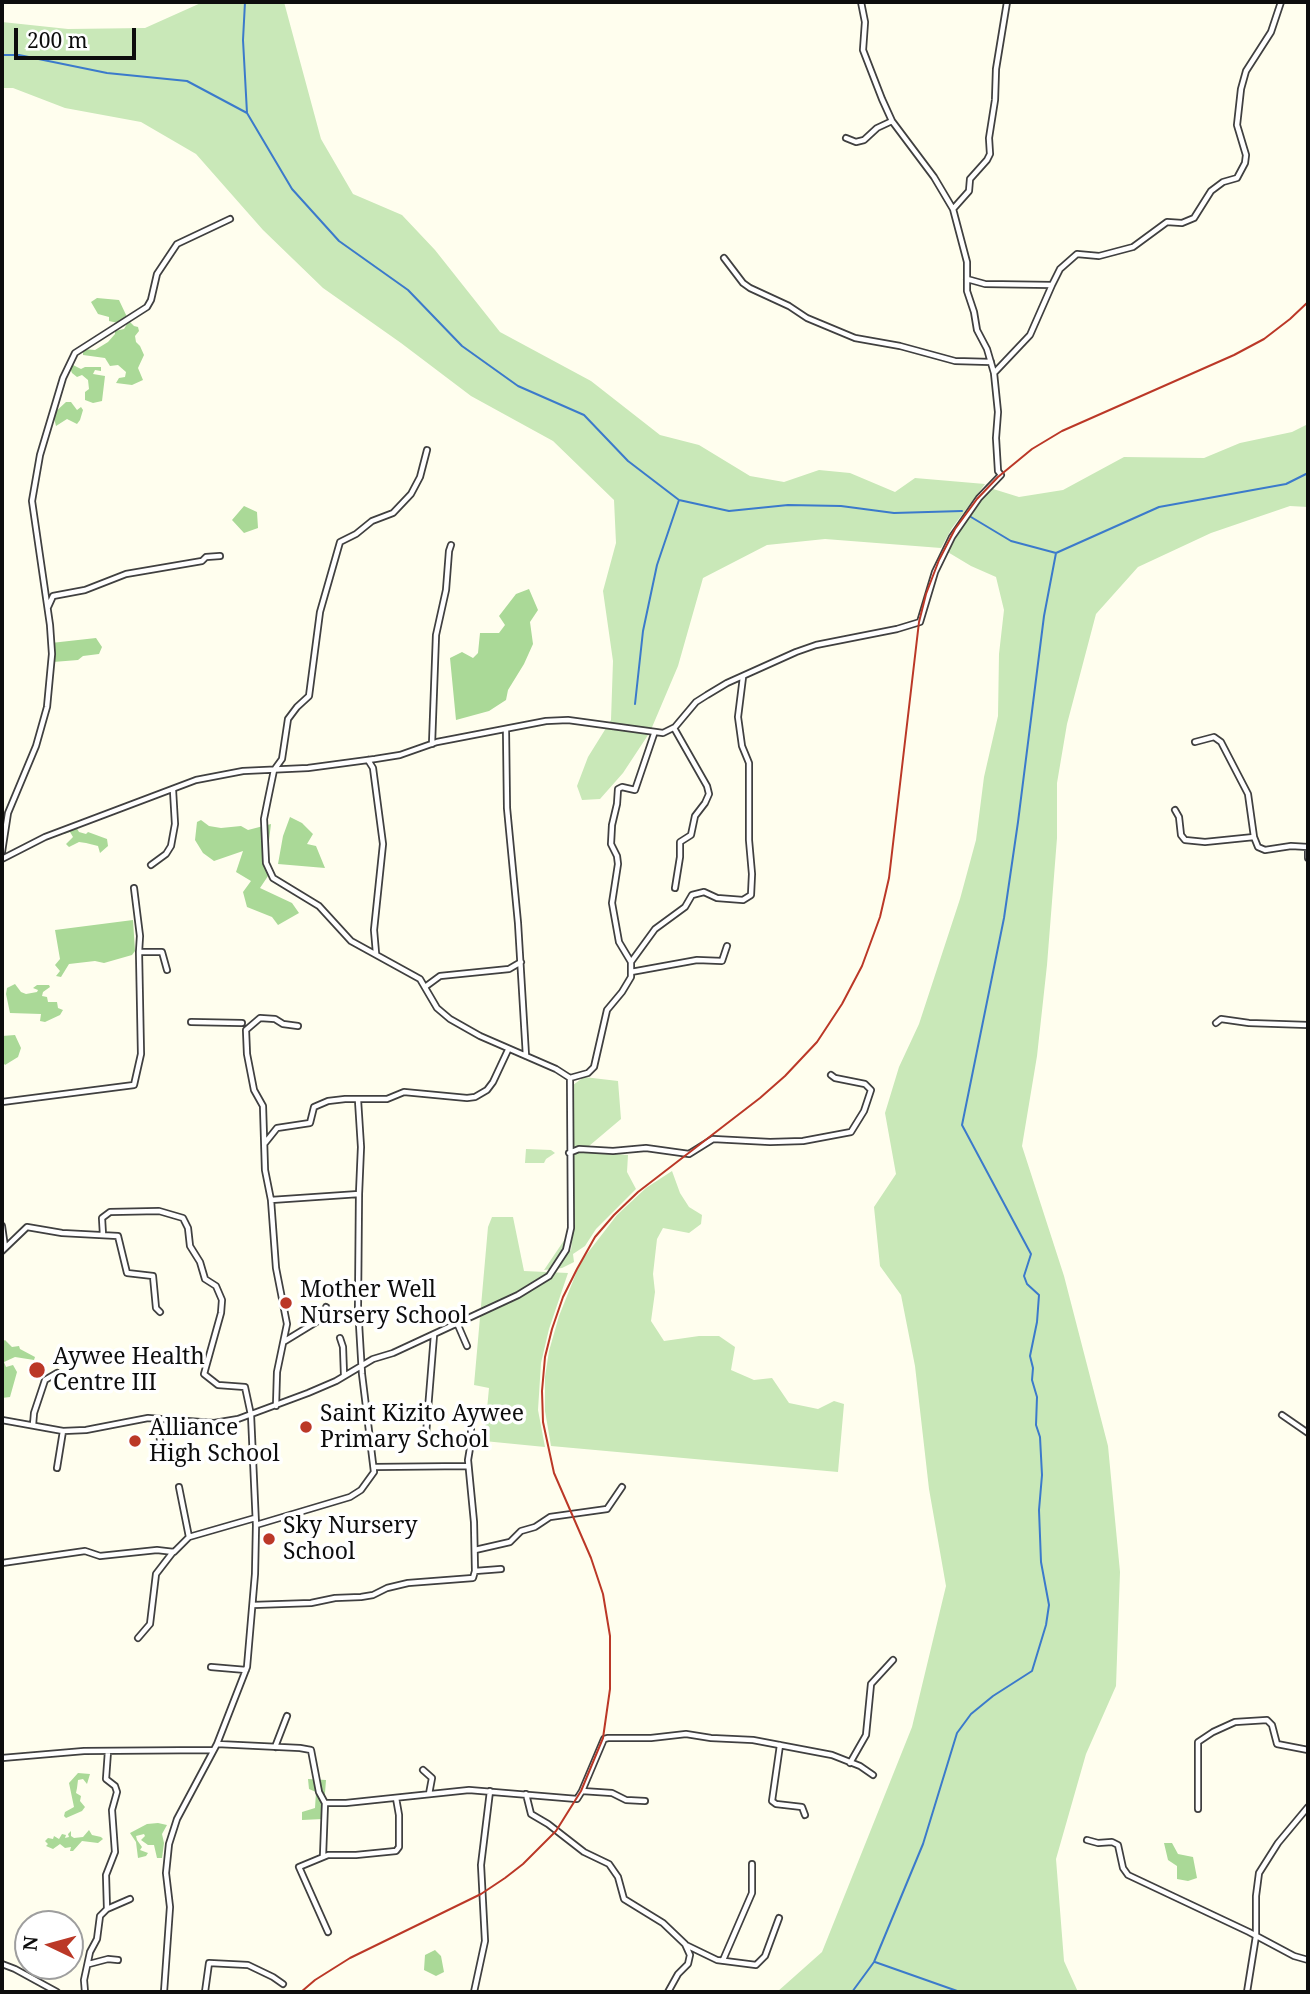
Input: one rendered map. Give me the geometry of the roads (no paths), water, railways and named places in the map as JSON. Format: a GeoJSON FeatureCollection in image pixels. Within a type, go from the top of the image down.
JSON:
{"type":"FeatureCollection","features":[{"type":"Feature","properties":{"kind":"street"},"geometry":{"type":"LineString","coordinates":[[2,859],[45,837],[203,779],[250,770],[341,765],[400,755],[432,744],[546,720],[568,720],[654,734],[663,733],[674,728],[696,702],[724,685],[816,645],[920,622],[935,572],[952,537],[979,498],[1001,475],[998,471],[998,416],[994,373],[977,330],[967,291],[967,262],[953,209],[934,177],[892,121],[863,50],[865,22],[861,2]]}},
{"type":"Feature","properties":{"kind":"street"},"geometry":{"type":"LineString","coordinates":[[953,209],[969,191],[970,179],[990,154],[989,138],[995,100],[996,69],[1007,2]]}},
{"type":"Feature","properties":{"kind":"street"},"geometry":{"type":"LineString","coordinates":[[994,373],[1030,335],[1060,269],[1077,254],[1099,256],[1133,247],[1167,222],[1182,223],[1194,218],[1211,191],[1239,175],[1247,158],[1237,125],[1241,89],[1254,55],[1271,32],[1281,2]]}},
{"type":"Feature","properties":{"kind":"street"},"geometry":{"type":"LineString","coordinates":[[846,138],[856,142],[864,140],[877,128],[892,121]]}},
{"type":"Feature","properties":{"kind":"street"},"geometry":{"type":"LineString","coordinates":[[2,852],[8,813],[36,747],[47,707],[52,654],[33,492],[52,411],[69,362],[81,349],[147,307],[157,274],[177,244],[195,233],[230,219]]}},
{"type":"Feature","properties":{"kind":"street"},"geometry":{"type":"LineString","coordinates":[[724,258],[746,286],[807,318],[855,338],[900,346],[955,361],[991,362]]}},
{"type":"Feature","properties":{"kind":"street"},"geometry":{"type":"LineString","coordinates":[[966,279],[985,284],[1052,285]]}},
{"type":"Feature","properties":{"kind":"street"},"geometry":{"type":"LineString","coordinates":[[427,450],[420,477],[411,494],[390,514],[372,521],[356,534],[340,541],[320,612],[309,696],[297,706],[288,719],[281,763],[274,770],[264,818],[264,851],[271,876],[319,906],[351,941],[412,973],[445,1015],[508,1050],[570,1078],[588,1073],[594,1067],[607,1010],[626,986],[631,972],[631,962],[619,942],[612,903],[618,864],[611,844],[611,825],[618,789],[623,787],[635,790],[654,734]]}},
{"type":"Feature","properties":{"kind":"street"},"geometry":{"type":"LineString","coordinates":[[432,744],[435,645],[447,586],[451,545]]}},
{"type":"Feature","properties":{"kind":"street"},"geometry":{"type":"LineString","coordinates":[[48,608],[53,596],[85,590],[126,574],[220,556]]}},
{"type":"Feature","properties":{"kind":"street"},"geometry":{"type":"LineString","coordinates":[[631,962],[655,929],[685,906],[690,896],[702,892],[718,898],[743,900],[751,895],[748,836],[749,763],[742,746],[738,717],[743,677]]}},
{"type":"Feature","properties":{"kind":"street"},"geometry":{"type":"LineString","coordinates":[[674,728],[709,794],[695,816],[691,835],[680,842],[675,888]]}},
{"type":"Feature","properties":{"kind":"street"},"geometry":{"type":"LineString","coordinates":[[506,730],[507,808],[521,961],[526,1056]]}},
{"type":"Feature","properties":{"kind":"street"},"geometry":{"type":"LineString","coordinates":[[1195,742],[1214,737],[1221,742],[1247,790],[1255,844],[1261,849],[1308,849],[1308,858]]}},
{"type":"Feature","properties":{"kind":"street"},"geometry":{"type":"LineString","coordinates":[[368,760],[373,768],[383,844],[374,930],[376,953]]}},
{"type":"Feature","properties":{"kind":"street"},"geometry":{"type":"LineString","coordinates":[[151,865],[166,854],[171,846],[175,824],[173,790]]}},
{"type":"Feature","properties":{"kind":"street"},"geometry":{"type":"LineString","coordinates":[[1175,810],[1181,822],[1181,835],[1185,840],[1205,842],[1254,837]]}},
{"type":"Feature","properties":{"kind":"street"},"geometry":{"type":"LineString","coordinates":[[2,1102],[131,1087],[135,1084],[141,1062],[142,1042],[140,936],[134,888]]}},
{"type":"Feature","properties":{"kind":"street"},"geometry":{"type":"LineString","coordinates":[[631,972],[703,960],[722,962],[727,946]]}},
{"type":"Feature","properties":{"kind":"street"},"geometry":{"type":"LineString","coordinates":[[139,952],[162,952],[167,970]]}},
{"type":"Feature","properties":{"kind":"street"},"geometry":{"type":"LineString","coordinates":[[425,987],[440,976],[509,969],[521,961]]}},
{"type":"Feature","properties":{"kind":"street"},"geometry":{"type":"LineString","coordinates":[[276,1406],[277,1372],[285,1341],[286,1324],[276,1268],[271,1200],[265,1167],[263,1106],[253,1084],[247,1054],[247,1027],[260,1018],[275,1019],[280,1023],[298,1026]]}},
{"type":"Feature","properties":{"kind":"street"},"geometry":{"type":"LineString","coordinates":[[1216,1023],[1224,1019],[1249,1024],[1308,1025]]}},
{"type":"Feature","properties":{"kind":"street"},"geometry":{"type":"LineString","coordinates":[[191,1022],[242,1023]]}},
{"type":"Feature","properties":{"kind":"street"},"geometry":{"type":"LineString","coordinates":[[264,1145],[277,1128],[310,1123],[315,1106],[337,1100],[391,1098],[404,1092],[472,1098],[487,1090],[493,1082],[508,1050]]}},
{"type":"Feature","properties":{"kind":"street"},"geometry":{"type":"LineString","coordinates":[[569,1153],[579,1149],[613,1151],[646,1148],[689,1154],[713,1139],[774,1142],[806,1140],[851,1132],[864,1111],[871,1090],[865,1083],[831,1075]]}},
{"type":"Feature","properties":{"kind":"street"},"geometry":{"type":"LineString","coordinates":[[2,1420],[63,1431],[86,1430],[136,1420],[214,1423],[251,1415],[344,1376],[373,1359],[393,1353],[534,1286],[555,1269],[566,1250],[570,1233],[570,1078]]}},
{"type":"Feature","properties":{"kind":"street"},"geometry":{"type":"LineString","coordinates":[[256,1525],[357,1493],[373,1475],[375,1467],[361,1367],[358,1307],[361,1147],[358,1100]]}},
{"type":"Feature","properties":{"kind":"street"},"geometry":{"type":"LineString","coordinates":[[271,1200],[359,1194]]}},
{"type":"Feature","properties":{"kind":"street"},"geometry":{"type":"LineString","coordinates":[[103,1235],[102,1218],[110,1212],[159,1211],[183,1218],[188,1228],[190,1246],[200,1262],[205,1279],[216,1286],[222,1300],[221,1313],[204,1374],[218,1385],[244,1386],[251,1415],[256,1525],[253,1605],[246,1670],[213,1751],[177,1819],[169,1843],[166,1873],[170,1907],[164,1992]]}},
{"type":"Feature","properties":{"kind":"street"},"geometry":{"type":"LineString","coordinates":[[2,1226],[4,1249]]}},
{"type":"Feature","properties":{"kind":"street"},"geometry":{"type":"LineString","coordinates":[[4,1249],[27,1227],[62,1233],[120,1237],[127,1273],[153,1276],[156,1308],[160,1312]]}},
{"type":"Feature","properties":{"kind":"street"},"geometry":{"type":"LineString","coordinates":[[285,1341],[321,1319],[326,1307]]}},
{"type":"Feature","properties":{"kind":"street"},"geometry":{"type":"LineString","coordinates":[[457,1323],[467,1346]]}},
{"type":"Feature","properties":{"kind":"street"},"geometry":{"type":"LineString","coordinates":[[426,1434],[434,1334]]}},
{"type":"Feature","properties":{"kind":"street"},"geometry":{"type":"LineString","coordinates":[[340,1338],[344,1376]]}},
{"type":"Feature","properties":{"kind":"street"},"geometry":{"type":"LineString","coordinates":[[33,1425],[34,1413],[45,1380],[57,1373]]}},
{"type":"Feature","properties":{"kind":"street"},"geometry":{"type":"LineString","coordinates":[[1282,1415],[1308,1433]]}},
{"type":"Feature","properties":{"kind":"street"},"geometry":{"type":"LineString","coordinates":[[158,1419],[161,1452]]}},
{"type":"Feature","properties":{"kind":"street"},"geometry":{"type":"LineString","coordinates":[[253,1605],[311,1603],[373,1595],[392,1586],[408,1583],[472,1578],[475,1571],[475,1550],[469,1466],[471,1419]]}},
{"type":"Feature","properties":{"kind":"street"},"geometry":{"type":"LineString","coordinates":[[57,1468],[63,1431]]}},
{"type":"Feature","properties":{"kind":"street"},"geometry":{"type":"LineString","coordinates":[[375,1467],[469,1466]]}},
{"type":"Feature","properties":{"kind":"street"},"geometry":{"type":"LineString","coordinates":[[179,1487],[189,1537]]}},
{"type":"Feature","properties":{"kind":"street"},"geometry":{"type":"LineString","coordinates":[[475,1550],[510,1542],[520,1531],[535,1527],[550,1517],[607,1509],[622,1487]]}},
{"type":"Feature","properties":{"kind":"street"},"geometry":{"type":"LineString","coordinates":[[138,1638],[150,1624],[156,1573],[165,1559],[189,1537],[255,1518]]}},
{"type":"Feature","properties":{"kind":"street"},"geometry":{"type":"LineString","coordinates":[[2,1563],[85,1551],[100,1556],[157,1550],[174,1552]]}},
{"type":"Feature","properties":{"kind":"street"},"geometry":{"type":"LineString","coordinates":[[475,1571],[501,1569]]}},
{"type":"Feature","properties":{"kind":"street"},"geometry":{"type":"LineString","coordinates":[[850,1763],[866,1735],[872,1684],[892,1660]]}},
{"type":"Feature","properties":{"kind":"street"},"geometry":{"type":"LineString","coordinates":[[211,1667],[246,1670]]}},
{"type":"Feature","properties":{"kind":"street"},"geometry":{"type":"LineString","coordinates":[[275,1747],[287,1716]]}},
{"type":"Feature","properties":{"kind":"street"},"geometry":{"type":"LineString","coordinates":[[1198,1809],[1198,1742],[1213,1732],[1235,1722],[1267,1720],[1272,1725],[1277,1744],[1308,1750]]}},
{"type":"Feature","properties":{"kind":"street"},"geometry":{"type":"LineString","coordinates":[[325,1803],[407,1798],[461,1791],[577,1799],[606,1738],[651,1738],[685,1734],[753,1740],[832,1755],[860,1766],[873,1775]]}},
{"type":"Feature","properties":{"kind":"street"},"geometry":{"type":"LineString","coordinates":[[216,1744],[311,1750],[319,1792],[325,1803],[323,1856]]}},
{"type":"Feature","properties":{"kind":"street"},"geometry":{"type":"LineString","coordinates":[[780,1745],[772,1801],[776,1804],[802,1807],[805,1815]]}},
{"type":"Feature","properties":{"kind":"street"},"geometry":{"type":"LineString","coordinates":[[107,1909],[106,1875],[116,1846],[111,1810],[117,1792],[115,1786],[106,1779],[108,1751]]}},
{"type":"Feature","properties":{"kind":"street"},"geometry":{"type":"LineString","coordinates":[[2,1758],[60,1752],[213,1751]]}},
{"type":"Feature","properties":{"kind":"street"},"geometry":{"type":"LineString","coordinates":[[423,1770],[432,1778],[429,1794]]}},
{"type":"Feature","properties":{"kind":"street"},"geometry":{"type":"LineString","coordinates":[[474,1992],[485,1941],[481,1865],[490,1791]]}},
{"type":"Feature","properties":{"kind":"street"},"geometry":{"type":"LineString","coordinates":[[582,1791],[612,1793],[626,1800],[645,1801]]}},
{"type":"Feature","properties":{"kind":"street"},"geometry":{"type":"LineString","coordinates":[[526,1794],[531,1814],[584,1852],[609,1864],[618,1877],[624,1899],[663,1923],[685,1944],[717,1961],[751,1965],[760,1963],[771,1943],[779,1918]]}},
{"type":"Feature","properties":{"kind":"street"},"geometry":{"type":"LineString","coordinates":[[328,1932],[299,1869],[301,1865],[323,1856],[396,1851],[399,1846],[399,1809],[396,1798]]}},
{"type":"Feature","properties":{"kind":"street"},"geometry":{"type":"LineString","coordinates":[[399,1809],[407,1798]]}},
{"type":"Feature","properties":{"kind":"street"},"geometry":{"type":"LineString","coordinates":[[1247,1992],[1256,1936],[1259,1873],[1278,1843],[1308,1807]]}},
{"type":"Feature","properties":{"kind":"street"},"geometry":{"type":"LineString","coordinates":[[1087,1840],[1115,1843],[1128,1875],[1294,1956],[1308,1960]]}},
{"type":"Feature","properties":{"kind":"street"},"geometry":{"type":"LineString","coordinates":[[723,1960],[752,1893],[752,1864]]}},
{"type":"Feature","properties":{"kind":"street"},"geometry":{"type":"LineString","coordinates":[[85,1992],[84,1980],[90,1952],[97,1939],[100,1916],[107,1909],[130,1899]]}},
{"type":"Feature","properties":{"kind":"street"},"geometry":{"type":"LineString","coordinates":[[668,1992],[678,1974],[687,1968],[690,1955],[685,1944]]}},
{"type":"Feature","properties":{"kind":"street"},"geometry":{"type":"LineString","coordinates":[[89,1964],[108,1959],[118,1961]]}},
{"type":"Feature","properties":{"kind":"street"},"geometry":{"type":"LineString","coordinates":[[205,1992],[209,1963],[248,1965],[283,1984]]}},
{"type":"Feature","properties":{"kind":"street"},"geometry":{"type":"LineString","coordinates":[[2,1964],[57,1992]]}},
{"type":"Feature","properties":{"kind":"waterway"},"geometry":{"type":"LineString","coordinates":[[245,2],[243,40],[247,113]]}},
{"type":"Feature","properties":{"kind":"waterway"},"geometry":{"type":"LineString","coordinates":[[2,55],[19,55],[107,73],[187,81],[247,113],[292,189],[339,241],[408,290],[462,346],[518,386],[584,415],[628,461],[679,500],[729,511],[788,505],[841,506],[894,513],[962,511]]}},
{"type":"Feature","properties":{"kind":"waterway"},"geometry":{"type":"LineString","coordinates":[[971,517],[1011,541],[1056,553],[1159,507],[1286,484],[1308,473]]}},
{"type":"Feature","properties":{"kind":"waterway"},"geometry":{"type":"LineString","coordinates":[[635,704],[643,631],[657,565],[679,500]]}},
{"type":"Feature","properties":{"kind":"waterway"},"geometry":{"type":"LineString","coordinates":[[852,1992],[874,1962],[923,1844],[957,1733],[971,1714],[1032,1671],[1049,1605],[1041,1562],[1040,1437],[1036,1425],[1037,1397],[1030,1356],[1039,1295],[1027,1284],[1024,1276],[1031,1254],[962,1125],[1004,918],[1044,616],[1056,553]]}},
{"type":"Feature","properties":{"kind":"waterway"},"geometry":{"type":"LineString","coordinates":[[875,1962],[960,1992]]}},
{"type":"Feature","properties":{"kind":"railway"},"geometry":{"type":"LineString","coordinates":[[301,1992],[350,1958],[481,1894],[505,1878],[556,1831],[581,1791],[603,1738],[610,1689],[610,1636],[603,1594],[591,1558],[554,1473],[543,1422],[545,1357],[552,1329],[563,1297],[595,1237],[638,1192],[785,1076],[817,1042],[842,1004],[862,966],[880,917],[889,878],[919,622],[939,560],[955,529],[977,499],[998,477],[1032,449],[1062,431],[1234,355],[1264,339],[1308,302]]}},
{"type":"Feature","properties":{"kind":"place","name":"Mother Well Nursery School"},"geometry":{"type":"Point","coordinates":[286,1303]}},
{"type":"Feature","properties":{"kind":"place","name":"Aywee Health Centre III"},"geometry":{"type":"Point","coordinates":[37,1370]}},
{"type":"Feature","properties":{"kind":"place","name":"Saint Kizito Aywee Primary School"},"geometry":{"type":"Point","coordinates":[306,1427]}},
{"type":"Feature","properties":{"kind":"place","name":"Alliance High School"},"geometry":{"type":"Point","coordinates":[135,1441]}},
{"type":"Feature","properties":{"kind":"place","name":"Sky Nursery School"},"geometry":{"type":"Point","coordinates":[269,1539]}}]}
